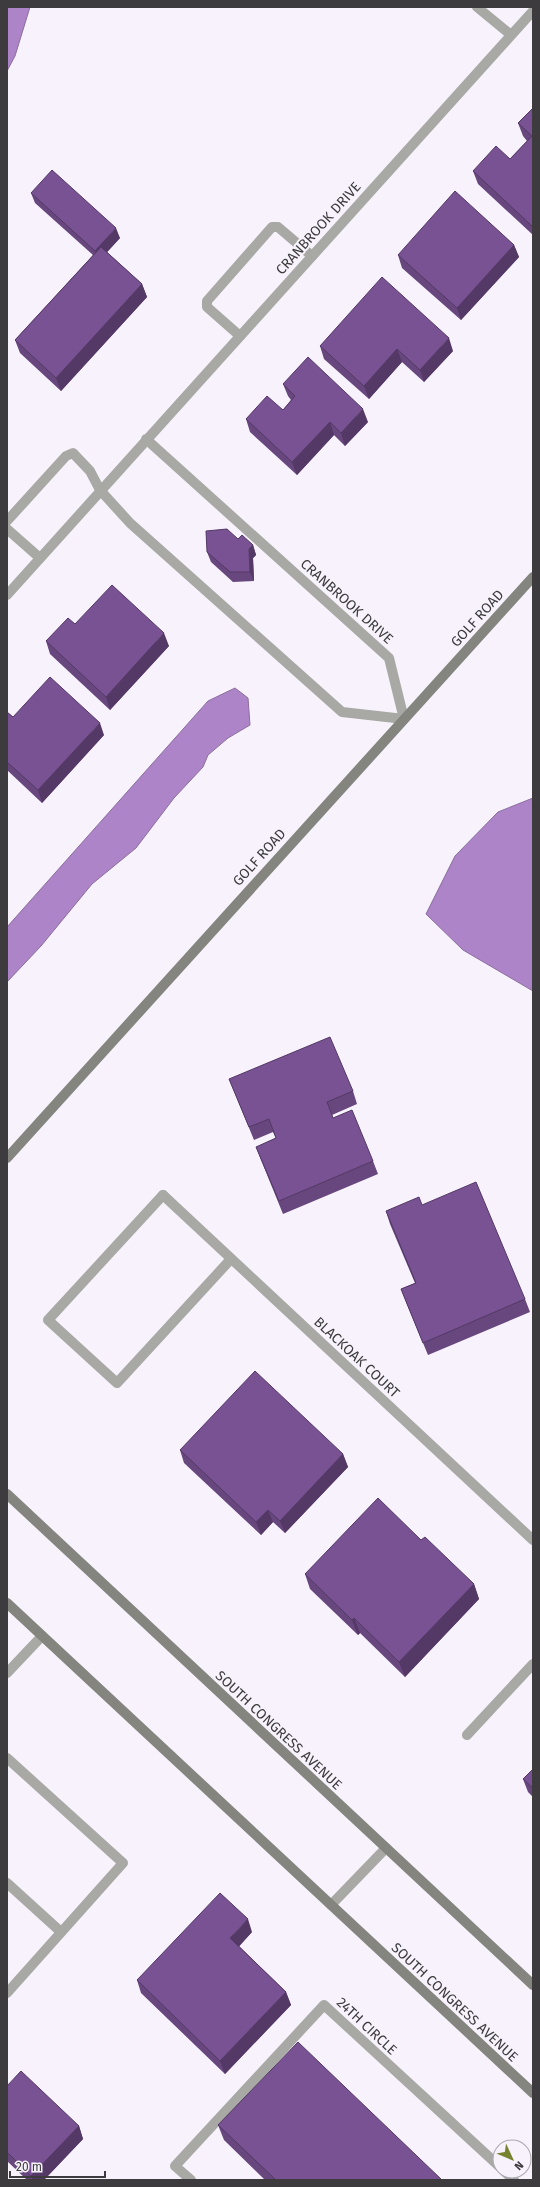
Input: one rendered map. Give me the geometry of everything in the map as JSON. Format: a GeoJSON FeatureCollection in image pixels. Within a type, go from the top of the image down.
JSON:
{"type":"FeatureCollection","features":[{"type":"Feature","properties":{"kind":"main road","name":"GOLF ROAD"},"geometry":{"type":"LineString","coordinates":[[7,1158],[533,577]]}},
{"type":"Feature","properties":{"kind":"main road","name":"SOUTH CONGRESS AVENUE"},"geometry":{"type":"LineString","coordinates":[[7,1494],[533,1985]]}},
{"type":"Feature","properties":{"kind":"main road","name":"SOUTH CONGRESS AVENUE"},"geometry":{"type":"LineString","coordinates":[[7,1603],[533,2094]]}},
{"type":"Feature","properties":{"kind":"street"},"geometry":{"type":"LineString","coordinates":[[477,7],[511,35]]}},
{"type":"Feature","properties":{"kind":"street","name":"CRANBROOK DRIVE"},"geometry":{"type":"LineString","coordinates":[[7,595],[533,11]]}},
{"type":"Feature","properties":{"kind":"street"},"geometry":{"type":"LineString","coordinates":[[240,336],[207,307],[207,301],[272,228],[278,227],[312,256]]}},
{"type":"Feature","properties":{"kind":"street","name":"CRANBROOK DRIVE"},"geometry":{"type":"LineString","coordinates":[[146,439],[389,658],[404,719]]}},
{"type":"Feature","properties":{"kind":"street"},"geometry":{"type":"LineString","coordinates":[[7,521],[66,456],[73,453],[90,471],[100,490],[130,523],[342,712],[404,719]]}},
{"type":"Feature","properties":{"kind":"street"},"geometry":{"type":"LineString","coordinates":[[7,529],[40,558]]}},
{"type":"Feature","properties":{"kind":"street","name":"BLACKOAK COURT"},"geometry":{"type":"LineString","coordinates":[[231,1259],[117,1383],[48,1320],[163,1195],[533,1540]]}},
{"type":"Feature","properties":{"kind":"street"},"geometry":{"type":"LineString","coordinates":[[7,1673],[42,1636]]}},
{"type":"Feature","properties":{"kind":"street"},"geometry":{"type":"LineString","coordinates":[[467,1735],[533,1664]]}},
{"type":"Feature","properties":{"kind":"street"},"geometry":{"type":"LineString","coordinates":[[7,1758],[123,1863],[7,1993]]}},
{"type":"Feature","properties":{"kind":"street"},"geometry":{"type":"LineString","coordinates":[[331,1905],[386,1848]]}},
{"type":"Feature","properties":{"kind":"street"},"geometry":{"type":"LineString","coordinates":[[7,1883],[61,1932]]}},
{"type":"Feature","properties":{"kind":"street","name":"24TH CIRCLE"},"geometry":{"type":"LineString","coordinates":[[190,2180],[175,2166],[324,2006],[492,2160]]}},
{"type":"Feature","properties":{"kind":"shaded area"},"geometry":{"type":"Polygon","coordinates":[[[7,7],[30,7],[15,56],[7,71],[7,7]]]}},
{"type":"Feature","properties":{"kind":"shaded area"},"geometry":{"type":"Polygon","coordinates":[[[235,688],[248,698],[250,725],[228,738],[208,755],[203,767],[174,798],[136,848],[92,884],[41,946],[7,982],[7,927],[208,701],[235,688]]]}},
{"type":"Feature","properties":{"kind":"shaded area"},"geometry":{"type":"Polygon","coordinates":[[[533,798],[533,991],[463,950],[426,914],[455,856],[498,812],[533,798]]]}},
{"type":"Feature","properties":{"kind":"building"},"geometry":{"type":"Polygon","coordinates":[[[533,108],[533,227],[473,171],[496,146],[510,159],[532,136],[518,123],[533,108]]]}},
{"type":"Feature","properties":{"kind":"building"},"geometry":{"type":"Polygon","coordinates":[[[52,170],[116,228],[95,251],[31,193],[52,170]]]}},
{"type":"Feature","properties":{"kind":"building"},"geometry":{"type":"Polygon","coordinates":[[[455,191],[514,245],[457,308],[398,255],[455,191]]]}},
{"type":"Feature","properties":{"kind":"building"},"geometry":{"type":"Polygon","coordinates":[[[101,247],[142,284],[56,378],[15,340],[101,247]]]}},
{"type":"Feature","properties":{"kind":"building"},"geometry":{"type":"Polygon","coordinates":[[[382,277],[449,338],[420,370],[397,349],[364,386],[320,346],[382,277]]]}},
{"type":"Feature","properties":{"kind":"building"},"geometry":{"type":"Polygon","coordinates":[[[308,357],[363,409],[341,433],[330,422],[292,462],[246,419],[267,396],[283,410],[295,396],[283,384],[308,357]]]}},
{"type":"Feature","properties":{"kind":"building"},"geometry":{"type":"Polygon","coordinates":[[[227,529],[238,539],[242,535],[253,545],[249,549],[250,572],[230,572],[207,552],[206,531],[227,529]]]}},
{"type":"Feature","properties":{"kind":"building"},"geometry":{"type":"Polygon","coordinates":[[[112,585],[164,633],[106,697],[46,641],[68,618],[75,624],[112,585]]]}},
{"type":"Feature","properties":{"kind":"building"},"geometry":{"type":"Polygon","coordinates":[[[50,677],[100,723],[38,790],[7,762],[7,712],[13,717],[50,677]]]}},
{"type":"Feature","properties":{"kind":"building"},"geometry":{"type":"Polygon","coordinates":[[[330,1037],[353,1091],[327,1102],[333,1118],[352,1110],[373,1161],[279,1201],[256,1147],[276,1138],[269,1119],[249,1127],[229,1079],[330,1037]]]}},
{"type":"Feature","properties":{"kind":"building"},"geometry":{"type":"Polygon","coordinates":[[[476,1182],[525,1299],[423,1343],[401,1289],[416,1283],[386,1211],[419,1197],[422,1205],[476,1182]]]}},
{"type":"Feature","properties":{"kind":"building"},"geometry":{"type":"Polygon","coordinates":[[[255,1371],[343,1454],[280,1521],[268,1510],[256,1522],[180,1450],[255,1371]]]}},
{"type":"Feature","properties":{"kind":"building"},"geometry":{"type":"Polygon","coordinates":[[[378,1498],[421,1540],[425,1537],[474,1584],[399,1662],[354,1618],[352,1620],[305,1574],[378,1498]]]}},
{"type":"Feature","properties":{"kind":"building"},"geometry":{"type":"Polygon","coordinates":[[[533,1769],[533,1788],[523,1779],[533,1769]]]}},
{"type":"Feature","properties":{"kind":"building"},"geometry":{"type":"Polygon","coordinates":[[[220,1893],[248,1919],[230,1938],[286,1992],[220,2061],[137,1980],[220,1893]]]}},
{"type":"Feature","properties":{"kind":"building"},"geometry":{"type":"Polygon","coordinates":[[[298,2042],[442,2180],[276,2180],[218,2125],[298,2042]]]}},
{"type":"Feature","properties":{"kind":"building"},"geometry":{"type":"Polygon","coordinates":[[[21,2071],[79,2126],[31,2176],[7,2152],[7,2086],[21,2071]]]}}]}
